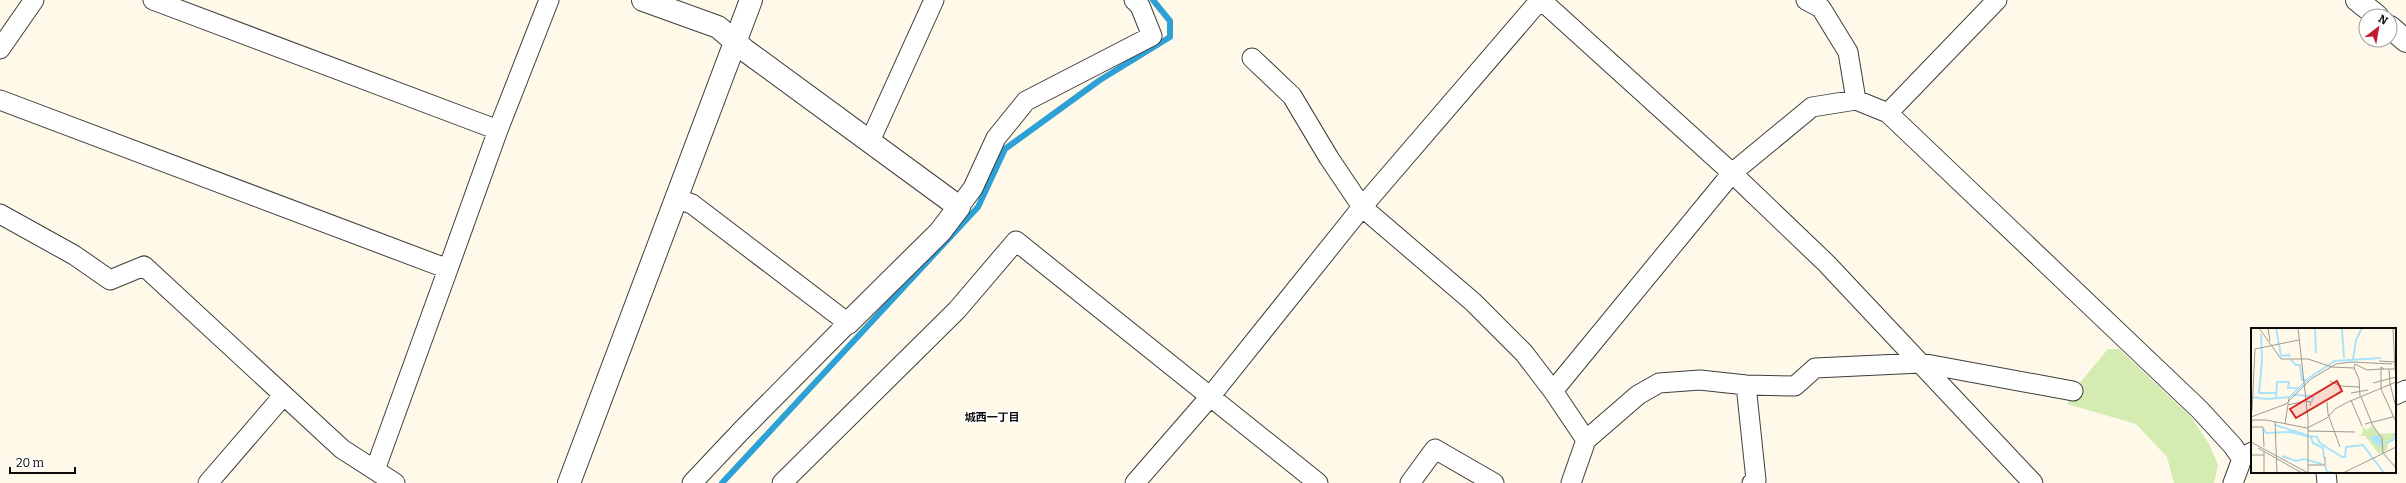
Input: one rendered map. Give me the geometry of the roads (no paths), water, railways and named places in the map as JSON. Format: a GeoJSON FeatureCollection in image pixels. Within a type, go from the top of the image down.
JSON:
{"type":"FeatureCollection","features":[{"type":"Feature","properties":{"kind":"street"},"geometry":{"type":"LineString","coordinates":[[0,50],[34,0]]}},
{"type":"Feature","properties":{"kind":"street"},"geometry":{"type":"LineString","coordinates":[[153,0],[498,130]]}},
{"type":"Feature","properties":{"kind":"street"},"geometry":{"type":"LineString","coordinates":[[374,470],[498,130],[549,0]]}},
{"type":"Feature","properties":{"kind":"street"},"geometry":{"type":"LineString","coordinates":[[642,0],[718,27],[734,41],[960,207]]}},
{"type":"Feature","properties":{"kind":"street"},"geometry":{"type":"LineString","coordinates":[[569,483],[734,41],[751,0]]}},
{"type":"Feature","properties":{"kind":"street"},"geometry":{"type":"LineString","coordinates":[[870,141],[934,0]]}},
{"type":"Feature","properties":{"kind":"street"},"geometry":{"type":"LineString","coordinates":[[692,483],[741,431],[940,232],[973,188],[996,138],[1026,101],[1152,36],[1140,6],[1134,0]]}},
{"type":"Feature","properties":{"kind":"street"},"geometry":{"type":"LineString","coordinates":[[1135,483],[1209,398],[1362,207],[1540,0],[1732,173],[1826,264],[2033,483]]}},
{"type":"Feature","properties":{"kind":"street"},"geometry":{"type":"LineString","coordinates":[[1888,113],[1997,0]]}},
{"type":"Feature","properties":{"kind":"street"},"geometry":{"type":"LineString","coordinates":[[2357,0],[2367,8]]}},
{"type":"Feature","properties":{"kind":"street"},"geometry":{"type":"LineString","coordinates":[[1818,3],[1848,52],[1856,100]]}},
{"type":"Feature","properties":{"kind":"street"},"geometry":{"type":"LineString","coordinates":[[1252,58],[1292,96],[1329,158],[1362,207],[1473,302],[1524,353],[1553,390],[1586,440]]}},
{"type":"Feature","properties":{"kind":"street"},"geometry":{"type":"LineString","coordinates":[[0,100],[448,269]]}},
{"type":"Feature","properties":{"kind":"street"},"geometry":{"type":"LineString","coordinates":[[1553,390],[1732,173],[1812,107],[1856,100],[1888,113],[2200,410],[2234,446],[2247,456],[2234,483]]}},
{"type":"Feature","properties":{"kind":"street"},"geometry":{"type":"LineString","coordinates":[[675,198],[692,204],[848,323]]}},
{"type":"Feature","properties":{"kind":"street"},"geometry":{"type":"LineString","coordinates":[[0,214],[74,255],[110,280],[144,266],[278,402],[342,449],[395,483]]}},
{"type":"Feature","properties":{"kind":"street"},"geometry":{"type":"LineString","coordinates":[[782,483],[957,310],[1016,242],[1209,398],[1318,483]]}},
{"type":"Feature","properties":{"kind":"street"},"geometry":{"type":"LineString","coordinates":[[1571,483],[1586,440],[1638,395],[1659,384],[1700,380],[1746,385],[1795,386],[1815,368],[1921,363],[2073,391]]}},
{"type":"Feature","properties":{"kind":"street"},"geometry":{"type":"LineString","coordinates":[[1746,385],[1756,480],[1752,483]]}},
{"type":"Feature","properties":{"kind":"street"},"geometry":{"type":"LineString","coordinates":[[2396,395],[2406,390]]}},
{"type":"Feature","properties":{"kind":"street"},"geometry":{"type":"LineString","coordinates":[[208,483],[278,402]]}},
{"type":"Feature","properties":{"kind":"street"},"geometry":{"type":"LineString","coordinates":[[1410,483],[1435,448],[1494,483]]}},
{"type":"Feature","properties":{"kind":"street"},"geometry":{"type":"LineString","coordinates":[[2326,473],[2327,483]]}},
{"type":"Feature","properties":{"kind":"waterway"},"geometry":{"type":"LineString","coordinates":[[722,483],[978,207],[1005,149],[1100,80],[1170,37],[1170,21],[1153,0]]}},
{"type":"Feature","properties":{"kind":"district","name":"城西一丁目"},"geometry":{"type":"Point","coordinates":[992,417]}}]}
